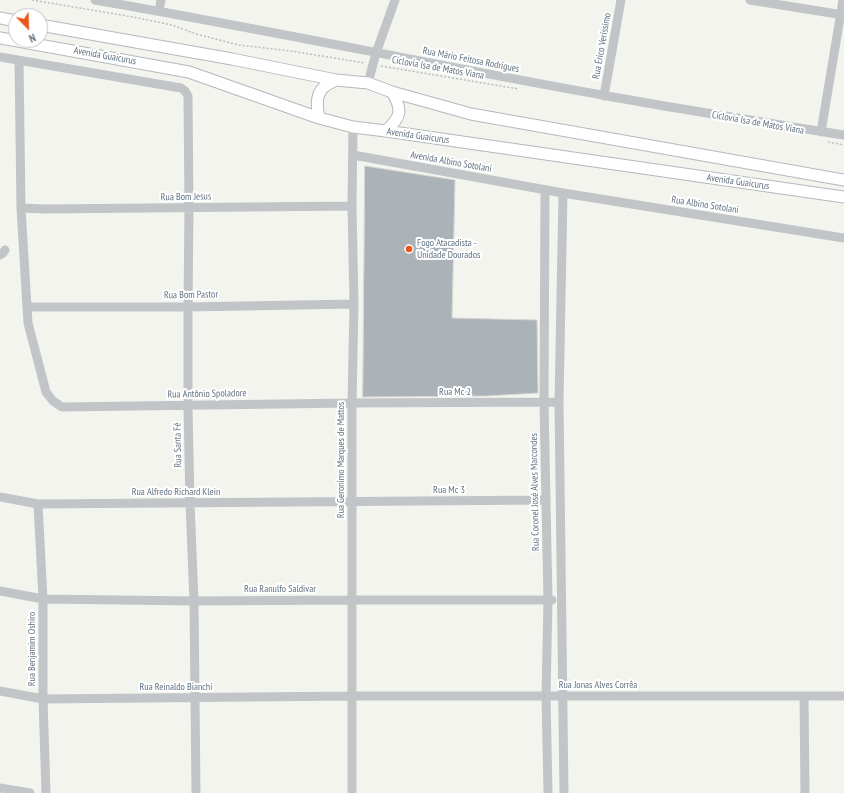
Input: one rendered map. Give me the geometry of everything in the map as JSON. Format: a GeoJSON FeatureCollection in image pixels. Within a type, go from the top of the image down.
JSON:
{"type":"FeatureCollection","features":[{"type":"Feature","properties":{"kind":"main road","name":"Avenida Guaicurus"},"geometry":{"type":"LineString","coordinates":[[48,26],[336,80],[368,83],[392,92],[471,114],[844,180]]}},
{"type":"Feature","properties":{"kind":"main road","name":"Avenida Guaicurus"},"geometry":{"type":"LineString","coordinates":[[0,38],[189,72],[319,118],[353,128],[386,131],[844,198]]}},
{"type":"Feature","properties":{"kind":"main road"},"geometry":{"type":"LineString","coordinates":[[319,118],[317,99],[323,87],[336,80]]}},
{"type":"Feature","properties":{"kind":"main road"},"geometry":{"type":"LineString","coordinates":[[386,131],[395,123],[399,115],[397,101],[392,92]]}},
{"type":"Feature","properties":{"kind":"street","name":"Rua Mário Feitosa Rodrigues"},"geometry":{"type":"LineString","coordinates":[[95,0],[604,96],[844,135]]}},
{"type":"Feature","properties":{"kind":"street"},"geometry":{"type":"LineString","coordinates":[[159,11],[161,0]]}},
{"type":"Feature","properties":{"kind":"street"},"geometry":{"type":"LineString","coordinates":[[368,83],[376,53],[395,0]]}},
{"type":"Feature","properties":{"kind":"street","name":"Rua Érico Veríssimo"},"geometry":{"type":"LineString","coordinates":[[604,96],[621,0]]}},
{"type":"Feature","properties":{"kind":"street"},"geometry":{"type":"LineString","coordinates":[[750,0],[843,15]]}},
{"type":"Feature","properties":{"kind":"street"},"geometry":{"type":"LineString","coordinates":[[821,132],[843,15],[844,0]]}},
{"type":"Feature","properties":{"kind":"street"},"geometry":{"type":"LineString","coordinates":[[0,57],[20,61],[21,208],[27,308]]}},
{"type":"Feature","properties":{"kind":"street","name":"Rua Santa Fé"},"geometry":{"type":"LineString","coordinates":[[20,61],[182,88],[188,96],[188,406],[194,601],[196,793]]}},
{"type":"Feature","properties":{"kind":"street","name":"Rua Geronimo Marques de Mattos"},"geometry":{"type":"LineString","coordinates":[[352,793],[352,403],[354,304],[352,206],[353,128]]}},
{"type":"Feature","properties":{"kind":"street","name":"Avenida Albino Sotolani"},"geometry":{"type":"LineString","coordinates":[[353,155],[563,193]]}},
{"type":"Feature","properties":{"kind":"street","name":"Rua Coronel José Alves Marcondes"},"geometry":{"type":"LineString","coordinates":[[545,190],[544,402],[548,600],[546,696],[548,793]]}},
{"type":"Feature","properties":{"kind":"street"},"geometry":{"type":"LineString","coordinates":[[563,193],[559,402],[564,793]]}},
{"type":"Feature","properties":{"kind":"street","name":"Rua Albino Sotolani"},"geometry":{"type":"LineString","coordinates":[[563,193],[844,238]]}},
{"type":"Feature","properties":{"kind":"street","name":"Rua Bom Jesus"},"geometry":{"type":"LineString","coordinates":[[21,208],[352,206]]}},
{"type":"Feature","properties":{"kind":"street","name":"Rua Bom Pastor"},"geometry":{"type":"LineString","coordinates":[[27,308],[354,304]]}},
{"type":"Feature","properties":{"kind":"street","name":"Rua Antônio Spoladore"},"geometry":{"type":"LineString","coordinates":[[27,308],[28,323],[46,392],[53,402],[62,407],[352,403]]}},
{"type":"Feature","properties":{"kind":"street","name":"Rua Mc 2"},"geometry":{"type":"LineString","coordinates":[[352,403],[559,402]]}},
{"type":"Feature","properties":{"kind":"street","name":"Rua Alfredo Richard Klein"},"geometry":{"type":"LineString","coordinates":[[0,497],[38,504],[352,502]]}},
{"type":"Feature","properties":{"kind":"street","name":"Rua Mc 3"},"geometry":{"type":"LineString","coordinates":[[352,502],[546,500]]}},
{"type":"Feature","properties":{"kind":"street","name":"Rua Benjamim Oshiro"},"geometry":{"type":"LineString","coordinates":[[38,504],[43,599],[43,699],[46,793]]}},
{"type":"Feature","properties":{"kind":"street","name":"Rua Ranulfo Saldivar"},"geometry":{"type":"LineString","coordinates":[[0,591],[43,599],[194,601],[562,600]]}},
{"type":"Feature","properties":{"kind":"street","name":"Rua Reinaldo Bianchi"},"geometry":{"type":"LineString","coordinates":[[0,691],[43,699],[352,696]]}},
{"type":"Feature","properties":{"kind":"street","name":"Rua Jonas Alves Corrêa"},"geometry":{"type":"LineString","coordinates":[[352,696],[844,696]]}},
{"type":"Feature","properties":{"kind":"street"},"geometry":{"type":"LineString","coordinates":[[804,696],[805,793]]}},
{"type":"Feature","properties":{"kind":"street"},"geometry":{"type":"LineString","coordinates":[[0,788],[30,793]]}},
{"type":"Feature","properties":{"kind":"path","name":"Ciclovia Isa de Matos Viana"},"geometry":{"type":"LineString","coordinates":[[32,0],[172,25],[196,34],[239,45],[291,51],[524,90]]}},
{"type":"Feature","properties":{"kind":"path"},"geometry":{"type":"LineString","coordinates":[[828,142],[844,145]]}},
{"type":"Feature","properties":{"kind":"building","name":"Fogo Atacadista - Unidade Dourados"},"geometry":{"type":"Polygon","coordinates":[[[365,166],[455,180],[452,318],[537,320],[538,393],[486,396],[363,397],[365,166]]]}},
{"type":"Feature","properties":{"kind":"place","name":"Fogo Atacadista - Unidade Dourados"},"geometry":{"type":"Point","coordinates":[409,249]}}]}
